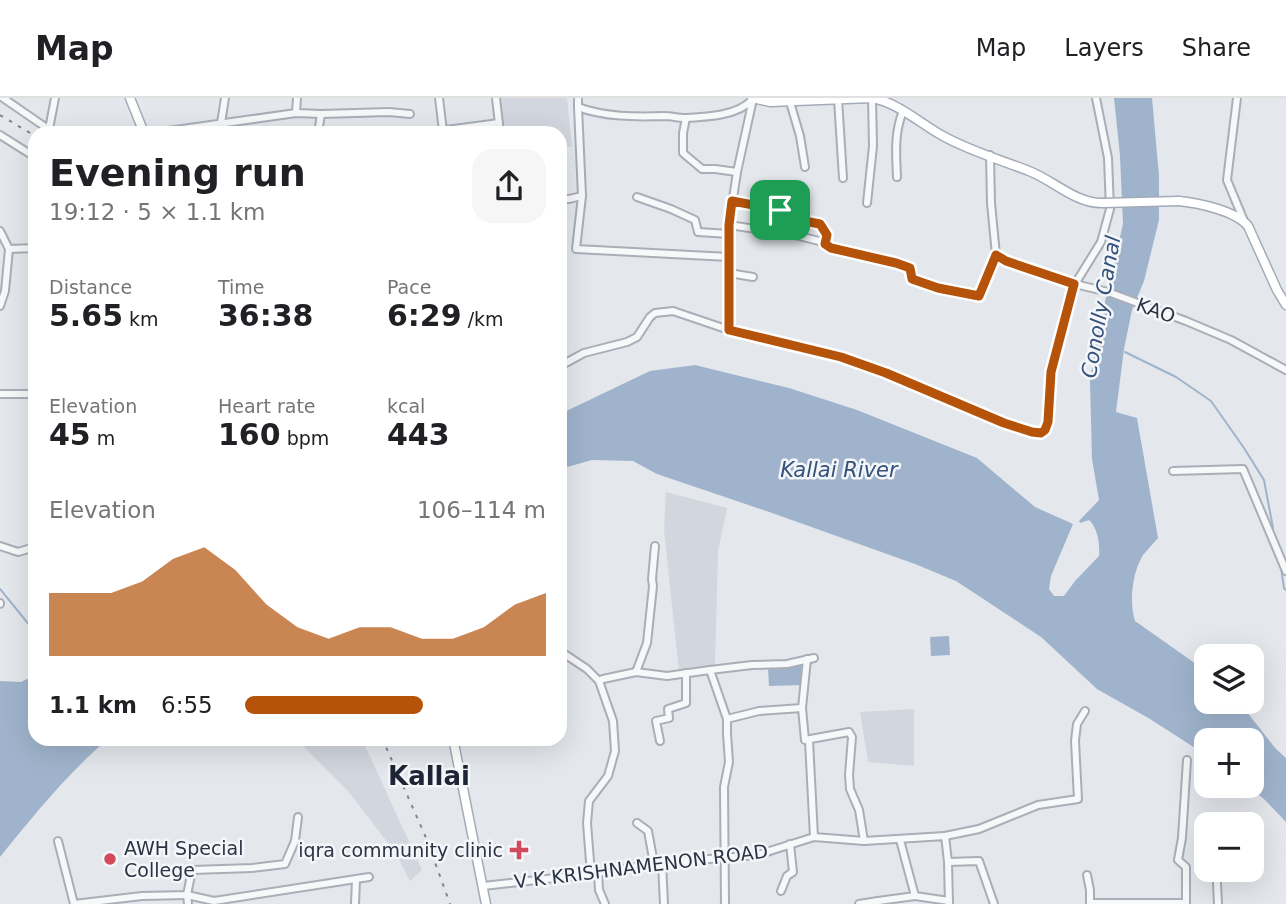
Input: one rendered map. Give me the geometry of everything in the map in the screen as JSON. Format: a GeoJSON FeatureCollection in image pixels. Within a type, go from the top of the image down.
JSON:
{"type":"FeatureCollection","features":[{"type":"Feature","properties":{"kind":"main road"},"geometry":{"type":"LineString","coordinates":[[130,98],[141,126]]}},
{"type":"Feature","properties":{"kind":"main road"},"geometry":{"type":"LineString","coordinates":[[753,98],[771,102],[890,100],[946,138],[1030,171],[1087,201],[1106,206],[1179,201],[1213,207],[1244,220],[1286,305]]}},
{"type":"Feature","properties":{"kind":"main road"},"geometry":{"type":"LineString","coordinates":[[455,746],[486,904]]}},
{"type":"Feature","properties":{"kind":"street"},"geometry":{"type":"LineString","coordinates":[[3,98],[45,126]]}},
{"type":"Feature","properties":{"kind":"street"},"geometry":{"type":"LineString","coordinates":[[52,126],[55,98]]}},
{"type":"Feature","properties":{"kind":"street"},"geometry":{"type":"LineString","coordinates":[[221,123],[225,98]]}},
{"type":"Feature","properties":{"kind":"street"},"geometry":{"type":"LineString","coordinates":[[296,113],[297,98]]}},
{"type":"Feature","properties":{"kind":"street"},"geometry":{"type":"LineString","coordinates":[[439,98],[439,126]]}},
{"type":"Feature","properties":{"kind":"street"},"geometry":{"type":"LineString","coordinates":[[484,126],[499,124],[496,98]]}},
{"type":"Feature","properties":{"kind":"street"},"geometry":{"type":"LineString","coordinates":[[578,98],[582,196],[576,249],[729,257]]}},
{"type":"Feature","properties":{"kind":"street"},"geometry":{"type":"LineString","coordinates":[[578,107],[624,115],[686,118],[727,113],[745,107],[753,98]]}},
{"type":"Feature","properties":{"kind":"street"},"geometry":{"type":"LineString","coordinates":[[729,330],[729,225],[753,98]]}},
{"type":"Feature","properties":{"kind":"street"},"geometry":{"type":"LineString","coordinates":[[567,362],[584,353],[638,337],[655,313],[673,311],[729,330],[841,357],[897,377],[1004,423],[1041,433],[1047,427],[1051,372],[1074,284],[1101,242],[1108,158],[1096,98]]}},
{"type":"Feature","properties":{"kind":"street"},"geometry":{"type":"LineString","coordinates":[[1237,98],[1227,180],[1244,220]]}},
{"type":"Feature","properties":{"kind":"street"},"geometry":{"type":"LineString","coordinates":[[838,99],[843,178]]}},
{"type":"Feature","properties":{"kind":"street"},"geometry":{"type":"LineString","coordinates":[[867,203],[873,146],[872,99]]}},
{"type":"Feature","properties":{"kind":"street"},"geometry":{"type":"LineString","coordinates":[[790,102],[806,167]]}},
{"type":"Feature","properties":{"kind":"street"},"geometry":{"type":"LineString","coordinates":[[897,177],[896,140],[903,111]]}},
{"type":"Feature","properties":{"kind":"street"},"geometry":{"type":"LineString","coordinates":[[201,126],[296,113],[410,114]]}},
{"type":"Feature","properties":{"kind":"street"},"geometry":{"type":"LineString","coordinates":[[319,126],[321,114]]}},
{"type":"Feature","properties":{"kind":"street"},"geometry":{"type":"LineString","coordinates":[[686,118],[683,153],[702,169],[737,172]]}},
{"type":"Feature","properties":{"kind":"street"},"geometry":{"type":"LineString","coordinates":[[0,135],[28,153]]}},
{"type":"Feature","properties":{"kind":"street"},"geometry":{"type":"LineString","coordinates":[[729,225],[819,241],[831,248],[910,268],[912,279],[938,288],[979,296],[996,255],[990,203],[990,155]]}},
{"type":"Feature","properties":{"kind":"street"},"geometry":{"type":"LineString","coordinates":[[567,199],[582,196]]}},
{"type":"Feature","properties":{"kind":"street"},"geometry":{"type":"LineString","coordinates":[[637,197],[695,220],[698,232],[729,234]]}},
{"type":"Feature","properties":{"kind":"street"},"geometry":{"type":"LineString","coordinates":[[732,201],[780,210],[789,218],[820,224],[827,235],[825,244]]}},
{"type":"Feature","properties":{"kind":"street"},"geometry":{"type":"LineString","coordinates":[[0,232],[9,249],[5,291],[0,306]]}},
{"type":"Feature","properties":{"kind":"street"},"geometry":{"type":"LineString","coordinates":[[9,249],[28,248]]}},
{"type":"Feature","properties":{"kind":"street","name":"KAO"},"geometry":{"type":"LineString","coordinates":[[996,255],[1006,261],[1074,284],[1108,292],[1186,321],[1231,340],[1286,370]]}},
{"type":"Feature","properties":{"kind":"street"},"geometry":{"type":"LineString","coordinates":[[729,274],[753,277]]}},
{"type":"Feature","properties":{"kind":"street"},"geometry":{"type":"LineString","coordinates":[[0,394],[28,394]]}},
{"type":"Feature","properties":{"kind":"street"},"geometry":{"type":"LineString","coordinates":[[1173,471],[1243,469],[1286,571]]}},
{"type":"Feature","properties":{"kind":"street"},"geometry":{"type":"LineString","coordinates":[[0,546],[18,552],[28,549]]}},
{"type":"Feature","properties":{"kind":"street"},"geometry":{"type":"LineString","coordinates":[[636,672],[647,643],[655,546]]}},
{"type":"Feature","properties":{"kind":"street"},"geometry":{"type":"LineString","coordinates":[[567,656],[599,681],[613,722],[615,751],[608,776],[589,801],[587,823],[595,873],[605,904]]}},
{"type":"Feature","properties":{"kind":"street"},"geometry":{"type":"LineString","coordinates":[[599,681],[636,672],[667,676],[751,665],[787,664],[811,658],[802,708],[806,740],[809,741],[814,837]]}},
{"type":"Feature","properties":{"kind":"street"},"geometry":{"type":"LineString","coordinates":[[710,670],[727,719],[729,762],[724,787],[725,904]]}},
{"type":"Feature","properties":{"kind":"street"},"geometry":{"type":"LineString","coordinates":[[660,741],[656,721],[669,718],[668,709],[686,703],[686,673]]}},
{"type":"Feature","properties":{"kind":"street"},"geometry":{"type":"LineString","coordinates":[[727,719],[759,711],[802,708]]}},
{"type":"Feature","properties":{"kind":"street","name":"V K KRISHNAMENON ROAD"},"geometry":{"type":"LineString","coordinates":[[483,886],[658,863],[757,855],[814,837],[864,841],[900,840],[945,836],[979,829],[1038,804],[1078,799],[1075,741],[1077,724],[1085,711]]}},
{"type":"Feature","properties":{"kind":"street"},"geometry":{"type":"LineString","coordinates":[[809,741],[849,732],[852,737],[850,789],[859,810],[864,841]]}},
{"type":"Feature","properties":{"kind":"street"},"geometry":{"type":"LineString","coordinates":[[1087,875],[1090,903],[1186,902],[1186,867],[1178,860],[1187,760]]}},
{"type":"Feature","properties":{"kind":"street"},"geometry":{"type":"LineString","coordinates":[[188,904],[192,870],[285,864],[295,841],[299,817]]}},
{"type":"Feature","properties":{"kind":"street"},"geometry":{"type":"LineString","coordinates":[[637,823],[648,831],[658,863],[664,904]]}},
{"type":"Feature","properties":{"kind":"street"},"geometry":{"type":"LineString","coordinates":[[859,904],[915,896],[949,902],[945,836]]}},
{"type":"Feature","properties":{"kind":"street"},"geometry":{"type":"LineString","coordinates":[[900,840],[915,896]]}},
{"type":"Feature","properties":{"kind":"street"},"geometry":{"type":"LineString","coordinates":[[58,841],[74,904],[142,896],[187,895],[214,901],[369,877]]}},
{"type":"Feature","properties":{"kind":"street"},"geometry":{"type":"LineString","coordinates":[[781,891],[787,876],[793,872],[790,844]]}},
{"type":"Feature","properties":{"kind":"street"},"geometry":{"type":"LineString","coordinates":[[948,862],[979,861],[994,904]]}},
{"type":"Feature","properties":{"kind":"street"},"geometry":{"type":"LineString","coordinates":[[355,904],[356,879]]}},
{"type":"Feature","properties":{"kind":"street"},"geometry":{"type":"LineString","coordinates":[[1217,883],[1217,904]]}},
{"type":"Feature","properties":{"kind":"shaded area"},"geometry":{"type":"Polygon","coordinates":[[[497,98],[567,98],[572,147],[567,147],[567,126],[502,126],[497,98]]]}},
{"type":"Feature","properties":{"kind":"shaded area"},"geometry":{"type":"Polygon","coordinates":[[[666,492],[727,508],[718,551],[715,666],[679,671],[664,530],[666,492]]]}},
{"type":"Feature","properties":{"kind":"shaded area"},"geometry":{"type":"Polygon","coordinates":[[[914,709],[914,766],[868,762],[860,712],[914,709]]]}},
{"type":"Feature","properties":{"kind":"shaded area"},"geometry":{"type":"Polygon","coordinates":[[[303,746],[365,746],[422,870],[410,881],[395,852],[348,791],[303,746]]]}},
{"type":"Feature","properties":{"kind":"water","name":"Kallai River"},"geometry":{"type":"Polygon","coordinates":[[[1114,98],[1152,98],[1159,176],[1159,220],[1144,281],[1132,310],[1116,412],[1137,418],[1158,538],[1143,555],[1136,570],[1133,613],[1135,621],[1194,663],[1194,714],[1248,714],[1259,728],[1194,728],[1194,747],[1097,689],[1041,637],[956,581],[915,564],[657,474],[633,461],[592,460],[567,467],[567,411],[650,371],[695,365],[789,388],[857,410],[977,458],[1035,507],[1073,524],[1051,576],[1049,589],[1054,596],[1064,596],[1099,556],[1099,542],[1094,527],[1089,520],[1079,521],[1099,500],[1092,459],[1090,382],[1096,341],[1123,224],[1114,98]]]}},
{"type":"Feature","properties":{"kind":"water"},"geometry":{"type":"Polygon","coordinates":[[[949,636],[950,655],[931,656],[930,637],[949,636]]]}},
{"type":"Feature","properties":{"kind":"water"},"geometry":{"type":"Polygon","coordinates":[[[801,664],[802,685],[769,686],[768,667],[801,664]]]}},
{"type":"Feature","properties":{"kind":"water"},"geometry":{"type":"Polygon","coordinates":[[[28,678],[28,746],[100,746],[38,810],[0,857],[0,681],[21,682],[28,678]]]}},
{"type":"Feature","properties":{"kind":"water","name":"Kallai River"},"geometry":{"type":"Polygon","coordinates":[[[1264,734],[1286,758],[1286,822],[1264,799],[1264,734]]]}},
{"type":"Feature","properties":{"kind":"waterway"},"geometry":{"type":"LineString","coordinates":[[1125,352],[1176,377],[1211,401],[1264,480],[1273,528]]}},
{"type":"Feature","properties":{"kind":"waterway"},"geometry":{"type":"LineString","coordinates":[[1281,568],[1286,590]]}},
{"type":"Feature","properties":{"kind":"waterway"},"geometry":{"type":"LineString","coordinates":[[0,589],[28,623]]}},
{"type":"Feature","properties":{"kind":"railway"},"geometry":{"type":"LineString","coordinates":[[0,115],[28,132]]}},
{"type":"Feature","properties":{"kind":"railway"},"geometry":{"type":"LineString","coordinates":[[386,746],[427,840],[450,904]]}},
{"type":"Feature","properties":{"kind":"place","name":"iqra community clinic"},"geometry":{"type":"Point","coordinates":[519,850]}},
{"type":"Feature","properties":{"kind":"place","name":"AWH Special College"},"geometry":{"type":"Point","coordinates":[110,859]}},
{"type":"Feature","properties":{"kind":"district","name":"Kallai"},"geometry":{"type":"Point","coordinates":[429,776]}},
{"type":"Feature","properties":{"kind":"route"},"geometry":{"type":"LineString","coordinates":[[732,201],[780,210],[789,218],[820,224],[827,235],[825,244],[831,248],[910,268],[912,279],[938,288],[979,296],[996,255],[1006,261],[1074,284],[1051,372],[1048,422],[1045,430],[1041,433],[1032,432],[1004,423],[841,357],[729,330],[729,225],[732,201]]}},
{"type":"Feature","properties":{"kind":"water label","name":"Conolly Canal"},"geometry":{"type":"Point","coordinates":[1101,307]}}]}
